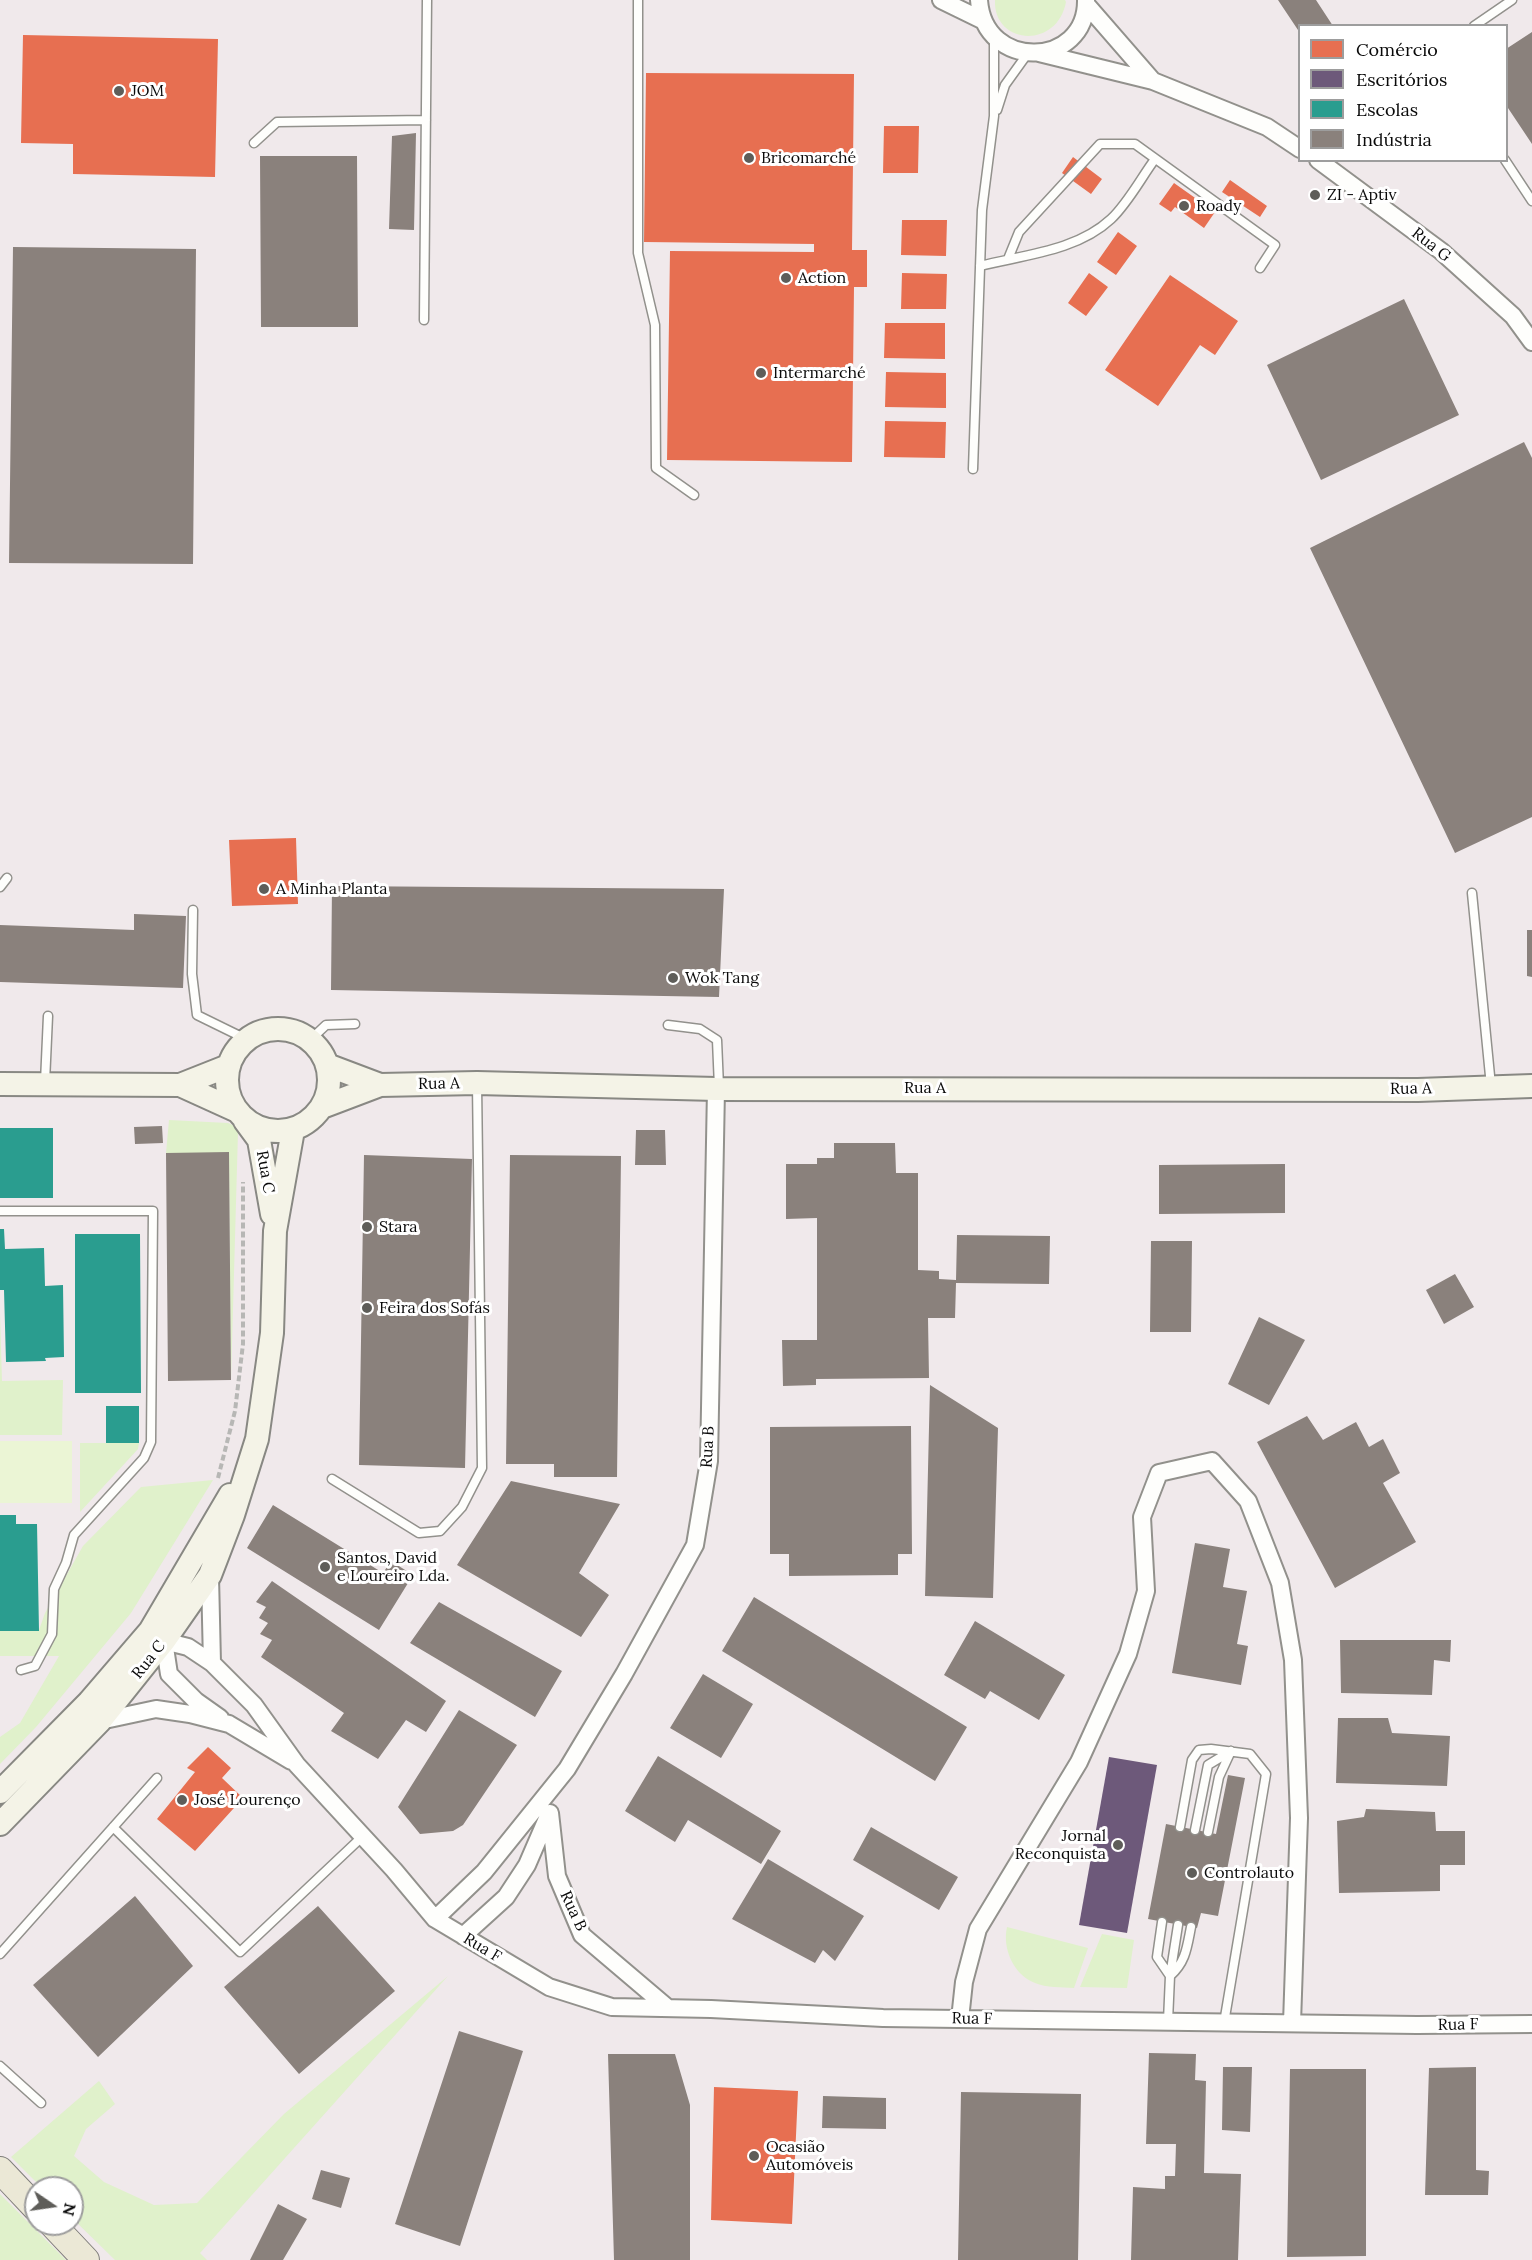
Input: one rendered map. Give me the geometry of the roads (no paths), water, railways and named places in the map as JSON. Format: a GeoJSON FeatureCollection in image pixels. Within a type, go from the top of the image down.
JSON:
{"type":"FeatureCollection","features":[{"type":"Feature","properties":{"kind":"main road"},"geometry":{"type":"LineString","coordinates":[[0,2170],[24,2195]]}},
{"type":"Feature","properties":{"kind":"main road"},"geometry":{"type":"LineString","coordinates":[[63,2236],[86,2260]]}},
{"type":"Feature","properties":{"kind":"street"},"geometry":{"type":"LineString","coordinates":[[941,0],[984,21]]}},
{"type":"Feature","properties":{"kind":"street"},"geometry":{"type":"LineString","coordinates":[[979,0],[984,21],[994,37],[1006,46],[1153,81],[1267,127],[1298,147]]}},
{"type":"Feature","properties":{"kind":"street"},"geometry":{"type":"LineString","coordinates":[[1034,53],[1051,50],[1069,39],[1080,24],[1086,2]]}},
{"type":"Feature","properties":{"kind":"street"},"geometry":{"type":"LineString","coordinates":[[1086,2],[1153,81]]}},
{"type":"Feature","properties":{"kind":"street","name":"Rua G"},"geometry":{"type":"LineString","coordinates":[[1325,163],[1441,251],[1513,316],[1532,342]]}},
{"type":"Feature","properties":{"kind":"street"},"geometry":{"type":"LineString","coordinates":[[180,1085],[239,1114],[267,1131],[293,1130],[314,1116],[322,1107],[327,1094],[327,1065],[310,1040],[295,1032],[278,1029],[262,1031],[246,1040],[235,1051],[228,1066],[227,1088],[239,1114]]}},
{"type":"Feature","properties":{"kind":"street"},"geometry":{"type":"LineString","coordinates":[[327,1065],[380,1085]]}},
{"type":"Feature","properties":{"kind":"street"},"geometry":{"type":"LineString","coordinates":[[0,1084],[180,1085],[228,1066]]}},
{"type":"Feature","properties":{"kind":"street","name":"Rua A"},"geometry":{"type":"LineString","coordinates":[[322,1107],[380,1085],[477,1083],[717,1088],[1418,1090],[1532,1086]]}},
{"type":"Feature","properties":{"kind":"street","name":"Rua B"},"geometry":{"type":"LineString","coordinates":[[435,1919],[484,1872],[567,1769],[624,1674],[695,1545],[709,1461],[717,1088]]}},
{"type":"Feature","properties":{"kind":"street","name":"Rua C"},"geometry":{"type":"LineString","coordinates":[[239,1114],[259,1140],[275,1231]]}},
{"type":"Feature","properties":{"kind":"street","name":"Rua C"},"geometry":{"type":"LineString","coordinates":[[0,1792],[157,1636],[210,1575],[233,1515],[257,1439],[272,1333],[275,1231],[293,1130]]}},
{"type":"Feature","properties":{"kind":"street"},"geometry":{"type":"LineString","coordinates":[[960,2019],[964,1982],[978,1929],[1079,1762],[1128,1654],[1146,1591],[1142,1517],[1159,1473],[1212,1461],[1248,1501],[1280,1583],[1293,1660],[1299,1818],[1292,2024]]}},
{"type":"Feature","properties":{"kind":"street","name":"Rua C"},"geometry":{"type":"LineString","coordinates":[[0,1824],[100,1721],[157,1636],[247,1465]]}},
{"type":"Feature","properties":{"kind":"street"},"geometry":{"type":"LineString","coordinates":[[210,1575],[212,1663]]}},
{"type":"Feature","properties":{"kind":"street"},"geometry":{"type":"LineString","coordinates":[[157,1636],[188,1647],[212,1663],[254,1705],[297,1765]]}},
{"type":"Feature","properties":{"kind":"street"},"geometry":{"type":"LineString","coordinates":[[157,1636],[169,1674],[196,1701],[297,1765]]}},
{"type":"Feature","properties":{"kind":"street"},"geometry":{"type":"LineString","coordinates":[[100,1721],[156,1708],[229,1724]]}},
{"type":"Feature","properties":{"kind":"street","name":"Rua F"},"geometry":{"type":"LineString","coordinates":[[297,1765],[435,1919],[549,1987],[612,2007],[960,2019],[1292,2024],[1532,2024]]}},
{"type":"Feature","properties":{"kind":"street","name":"Rua B"},"geometry":{"type":"LineString","coordinates":[[463,1936],[506,1898],[527,1865],[567,1769]]}},
{"type":"Feature","properties":{"kind":"street","name":"Rua B"},"geometry":{"type":"LineString","coordinates":[[550,1813],[557,1876],[582,1935],[668,2008]]}},
{"type":"Feature","properties":{"kind":"lane"},"geometry":{"type":"LineString","coordinates":[[424,320],[427,0]]}},
{"type":"Feature","properties":{"kind":"lane"},"geometry":{"type":"LineString","coordinates":[[638,0],[638,253],[655,325],[656,468],[694,495]]}},
{"type":"Feature","properties":{"kind":"lane"},"geometry":{"type":"LineString","coordinates":[[1477,24],[1512,0]]}},
{"type":"Feature","properties":{"kind":"lane"},"geometry":{"type":"LineString","coordinates":[[973,469],[982,210],[994,116],[994,37]]}},
{"type":"Feature","properties":{"kind":"lane"},"geometry":{"type":"LineString","coordinates":[[994,116],[1005,85],[1034,53]]}},
{"type":"Feature","properties":{"kind":"lane"},"geometry":{"type":"LineString","coordinates":[[254,143],[277,122],[426,120]]}},
{"type":"Feature","properties":{"kind":"lane"},"geometry":{"type":"LineString","coordinates":[[1008,259],[1019,232],[1100,144],[1135,144],[1275,245],[1260,267]]}},
{"type":"Feature","properties":{"kind":"lane"},"geometry":{"type":"LineString","coordinates":[[980,266],[1068,244],[1094,232],[1112,218],[1155,159]]}},
{"type":"Feature","properties":{"kind":"lane"},"geometry":{"type":"LineString","coordinates":[[1506,162],[1532,201]]}},
{"type":"Feature","properties":{"kind":"lane"},"geometry":{"type":"LineString","coordinates":[[0,886],[6,879]]}},
{"type":"Feature","properties":{"kind":"lane"},"geometry":{"type":"LineString","coordinates":[[1472,893],[1491,1087]]}},
{"type":"Feature","properties":{"kind":"lane"},"geometry":{"type":"LineString","coordinates":[[193,910],[192,974],[197,1015],[246,1040]]}},
{"type":"Feature","properties":{"kind":"lane"},"geometry":{"type":"LineString","coordinates":[[45,1086],[48,1016]]}},
{"type":"Feature","properties":{"kind":"lane"},"geometry":{"type":"LineString","coordinates":[[310,1040],[326,1025],[355,1024]]}},
{"type":"Feature","properties":{"kind":"lane"},"geometry":{"type":"LineString","coordinates":[[668,1025],[700,1029],[717,1040],[717,1088]]}},
{"type":"Feature","properties":{"kind":"lane"},"geometry":{"type":"LineString","coordinates":[[332,1479],[419,1533],[440,1531],[462,1507],[482,1468],[477,1083]]}},
{"type":"Feature","properties":{"kind":"lane"},"geometry":{"type":"LineString","coordinates":[[0,1212],[153,1210],[151,1442],[144,1458],[74,1535],[66,1563],[54,1589],[52,1634],[34,1666],[21,1670]]}},
{"type":"Feature","properties":{"kind":"lane"},"geometry":{"type":"LineString","coordinates":[[1180,1827],[1192,1760],[1199,1750],[1231,1750],[1250,1754],[1266,1774],[1224,2023]]}},
{"type":"Feature","properties":{"kind":"lane"},"geometry":{"type":"LineString","coordinates":[[1195,1830],[1208,1765],[1231,1750]]}},
{"type":"Feature","properties":{"kind":"lane"},"geometry":{"type":"LineString","coordinates":[[1208,1832],[1219,1777],[1231,1750]]}},
{"type":"Feature","properties":{"kind":"lane"},"geometry":{"type":"LineString","coordinates":[[0,1954],[157,1778]]}},
{"type":"Feature","properties":{"kind":"lane"},"geometry":{"type":"LineString","coordinates":[[113,1827],[240,1952],[363,1836]]}},
{"type":"Feature","properties":{"kind":"lane"},"geometry":{"type":"LineString","coordinates":[[1162,1922],[1156,1957],[1170,1976]]}},
{"type":"Feature","properties":{"kind":"lane"},"geometry":{"type":"LineString","coordinates":[[1168,2021],[1170,1976],[1178,1925]]}},
{"type":"Feature","properties":{"kind":"lane"},"geometry":{"type":"LineString","coordinates":[[1170,1976],[1181,1967],[1185,1959],[1191,1927]]}},
{"type":"Feature","properties":{"kind":"lane"},"geometry":{"type":"LineString","coordinates":[[0,2066],[41,2103]]}},
{"type":"Feature","properties":{"kind":"place","name":"JOM"},"geometry":{"type":"Point","coordinates":[119,91]}},
{"type":"Feature","properties":{"kind":"place","name":"Bricomarché"},"geometry":{"type":"Point","coordinates":[749,158]}},
{"type":"Feature","properties":{"kind":"place","name":"ZI - Aptiv"},"geometry":{"type":"Point","coordinates":[1315,195]}},
{"type":"Feature","properties":{"kind":"place","name":"Roady"},"geometry":{"type":"Point","coordinates":[1184,206]}},
{"type":"Feature","properties":{"kind":"place","name":"Action"},"geometry":{"type":"Point","coordinates":[786,278]}},
{"type":"Feature","properties":{"kind":"place","name":"Intermarché"},"geometry":{"type":"Point","coordinates":[761,373]}},
{"type":"Feature","properties":{"kind":"place","name":"A Minha Planta"},"geometry":{"type":"Point","coordinates":[264,889]}},
{"type":"Feature","properties":{"kind":"place","name":"Wok Tang"},"geometry":{"type":"Point","coordinates":[673,978]}},
{"type":"Feature","properties":{"kind":"place","name":"Stara"},"geometry":{"type":"Point","coordinates":[367,1227]}},
{"type":"Feature","properties":{"kind":"place","name":"Feira dos Sofás"},"geometry":{"type":"Point","coordinates":[367,1308]}},
{"type":"Feature","properties":{"kind":"place","name":"Santos, David e Loureiro Lda."},"geometry":{"type":"Point","coordinates":[325,1567]}},
{"type":"Feature","properties":{"kind":"place","name":"José Lourenço"},"geometry":{"type":"Point","coordinates":[182,1800]}},
{"type":"Feature","properties":{"kind":"place","name":"Jornal Reconquista"},"geometry":{"type":"Point","coordinates":[1118,1845]}},
{"type":"Feature","properties":{"kind":"place","name":"Controlauto"},"geometry":{"type":"Point","coordinates":[1192,1873]}},
{"type":"Feature","properties":{"kind":"place","name":"Ocasião Automóveis"},"geometry":{"type":"Point","coordinates":[754,2156]}}]}
